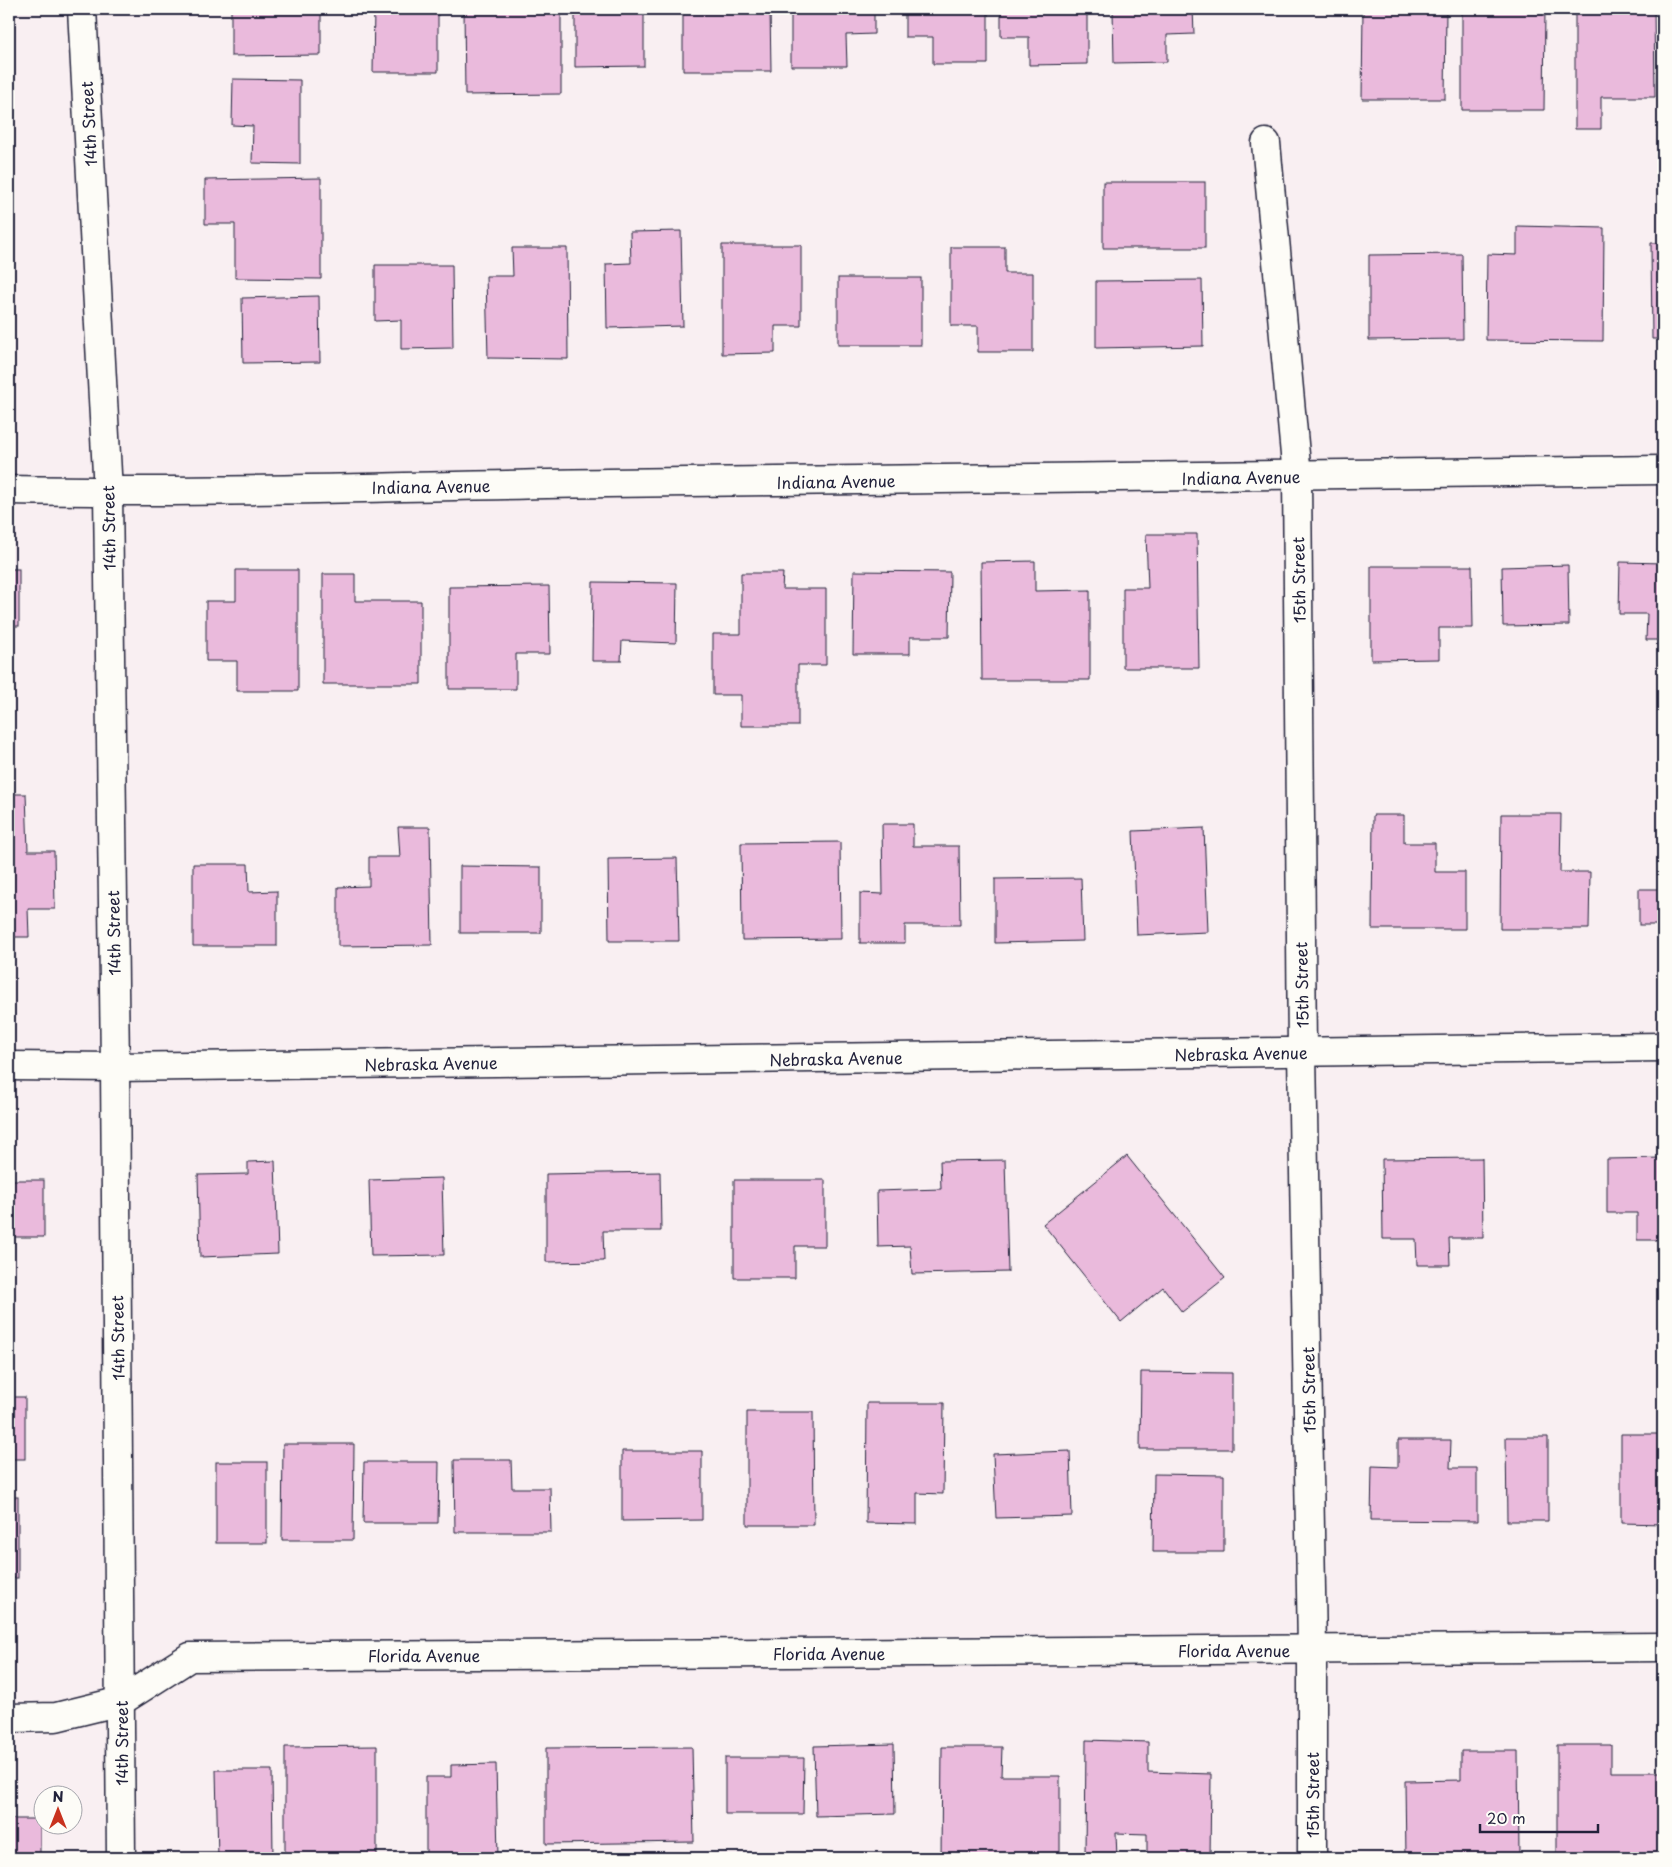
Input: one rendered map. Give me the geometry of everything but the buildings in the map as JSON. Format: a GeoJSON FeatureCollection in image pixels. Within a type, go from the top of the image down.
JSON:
{"type":"FeatureCollection","features":[{"type":"Feature","properties":{"kind":"street","name":"14th Street"},"geometry":{"type":"LineString","coordinates":[[82,9],[108,492],[115,1067],[121,1858]]}},
{"type":"Feature","properties":{"kind":"street","name":"15th Street"},"geometry":{"type":"LineString","coordinates":[[1266,143],[1297,476],[1302,1052],[1312,1650],[1312,1858]]}},
{"type":"Feature","properties":{"kind":"street","name":"Indiana Avenue"},"geometry":{"type":"LineString","coordinates":[[9,490],[108,492],[605,483],[1297,476],[1663,470]]}},
{"type":"Feature","properties":{"kind":"street","name":"Nebraska Avenue"},"geometry":{"type":"LineString","coordinates":[[9,1066],[115,1067],[1663,1047]]}},
{"type":"Feature","properties":{"kind":"street","name":"Florida Avenue"},"geometry":{"type":"LineString","coordinates":[[9,1718],[56,1717],[121,1701],[190,1657],[1663,1647]]}}]}
